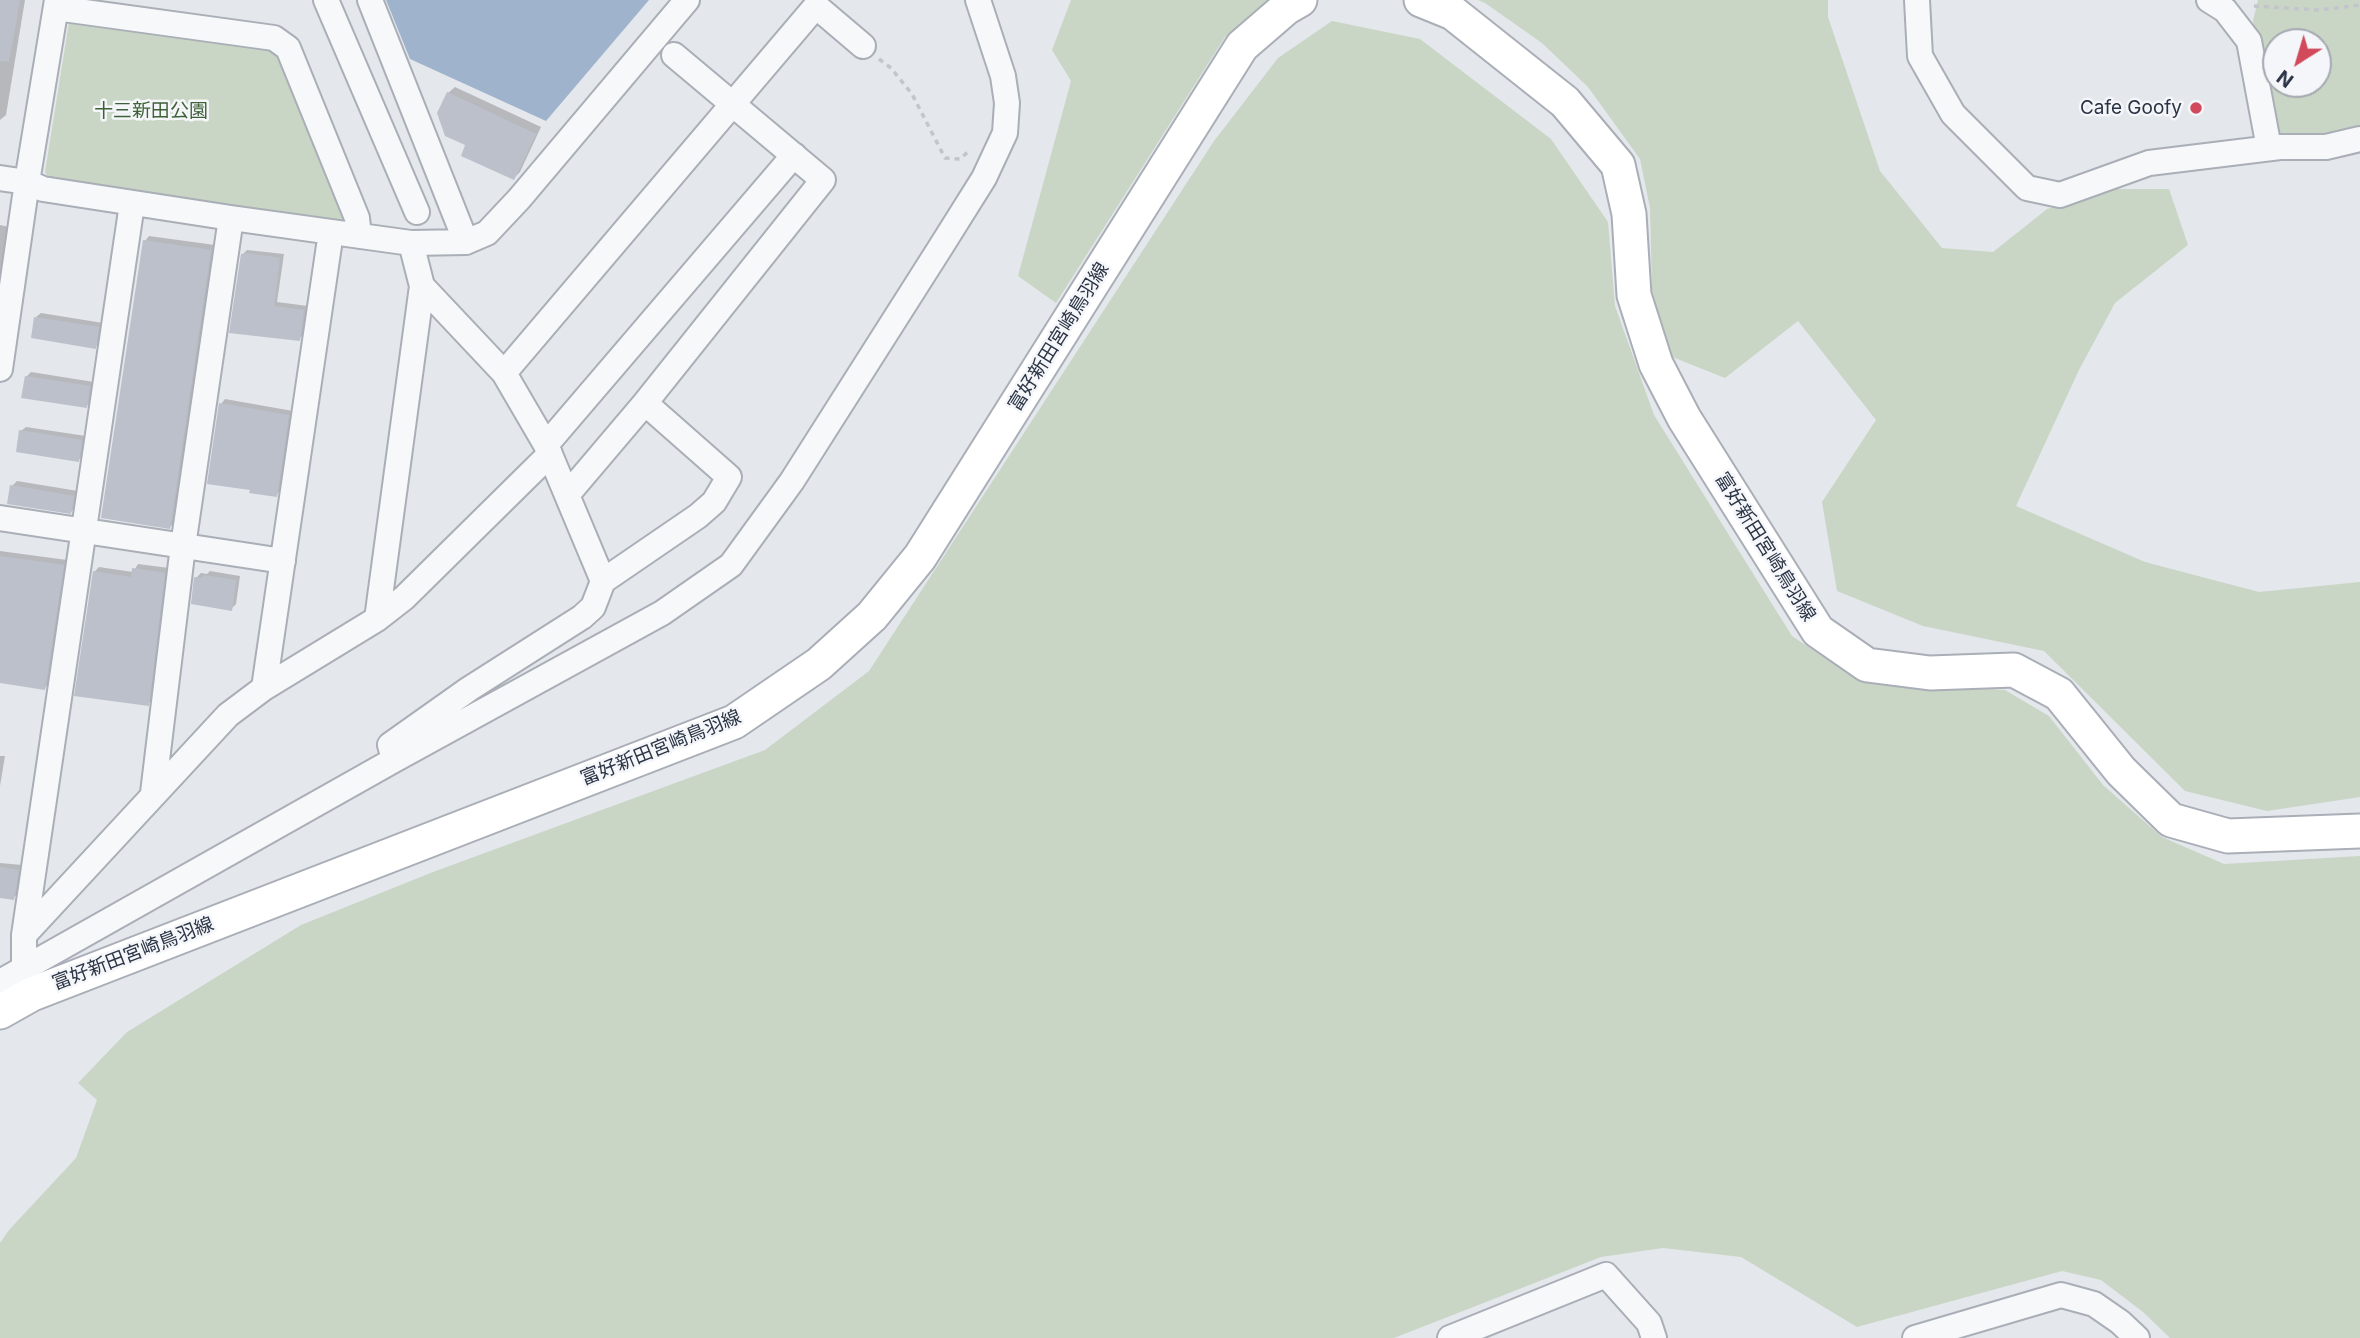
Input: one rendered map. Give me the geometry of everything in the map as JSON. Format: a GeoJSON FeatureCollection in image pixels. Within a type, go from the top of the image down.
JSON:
{"type":"FeatureCollection","features":[{"type":"Feature","properties":{"kind":"main road","name":"富好新田宮崎鳥羽線"},"geometry":{"type":"LineString","coordinates":[[0,1012],[32,994],[734,722],[819,664],[872,616],[920,557],[1242,46],[1286,8],[1300,0]]}},
{"type":"Feature","properties":{"kind":"main road","name":"富好新田宮崎鳥羽線"},"geometry":{"type":"LineString","coordinates":[[1422,0],[1453,13],[1565,102],[1618,165],[1629,214],[1634,295],[1656,364],[1684,418],[1818,631],[1867,665],[1930,673],[2014,670],[2059,694],[2121,771],[2171,820],[2228,836],[2360,831]]}},
{"type":"Feature","properties":{"kind":"street"},"geometry":{"type":"LineString","coordinates":[[326,0],[417,212]]}},
{"type":"Feature","properties":{"kind":"street"},"geometry":{"type":"LineString","coordinates":[[370,0],[466,242]]}},
{"type":"Feature","properties":{"kind":"street"},"geometry":{"type":"LineString","coordinates":[[0,178],[27,182],[43,189],[132,204],[359,236],[411,243],[466,242],[487,233],[519,199],[687,0]]}},
{"type":"Feature","properties":{"kind":"street"},"geometry":{"type":"LineString","coordinates":[[0,982],[662,613],[731,565],[792,481],[942,245],[984,178],[1005,133],[1007,103],[1003,76],[978,0]]}},
{"type":"Feature","properties":{"kind":"street"},"geometry":{"type":"LineString","coordinates":[[1917,0],[1920,57],[1953,114],[2027,188],[2060,195],[2149,163],[2269,148],[2326,147],[2360,139]]}},
{"type":"Feature","properties":{"kind":"street"},"geometry":{"type":"LineString","coordinates":[[2209,0],[2225,10],[2249,41],[2269,148]]}},
{"type":"Feature","properties":{"kind":"street"},"geometry":{"type":"LineString","coordinates":[[504,373],[818,3],[863,46]]}},
{"type":"Feature","properties":{"kind":"street"},"geometry":{"type":"LineString","coordinates":[[0,369],[3,326],[57,4],[274,38],[288,48],[357,218],[359,236]]}},
{"type":"Feature","properties":{"kind":"street"},"geometry":{"type":"LineString","coordinates":[[568,495],[823,180],[674,55]]}},
{"type":"Feature","properties":{"kind":"street"},"geometry":{"type":"LineString","coordinates":[[24,935],[228,715],[264,688],[377,620],[404,598],[548,449],[794,155]]}},
{"type":"Feature","properties":{"kind":"street"},"geometry":{"type":"LineString","coordinates":[[24,968],[24,935],[132,204]]}},
{"type":"Feature","properties":{"kind":"street"},"geometry":{"type":"LineString","coordinates":[[153,793],[183,546],[231,218]]}},
{"type":"Feature","properties":{"kind":"street"},"geometry":{"type":"LineString","coordinates":[[264,688],[331,232]]}},
{"type":"Feature","properties":{"kind":"street"},"geometry":{"type":"LineString","coordinates":[[377,620],[422,286],[411,243]]}},
{"type":"Feature","properties":{"kind":"street"},"geometry":{"type":"LineString","coordinates":[[422,286],[504,373],[548,449],[603,581]]}},
{"type":"Feature","properties":{"kind":"street"},"geometry":{"type":"LineString","coordinates":[[394,760],[390,745],[469,689],[583,617],[593,607],[603,581],[698,516],[714,502],[729,477],[645,403]]}},
{"type":"Feature","properties":{"kind":"street"},"geometry":{"type":"LineString","coordinates":[[0,518],[283,561]]}},
{"type":"Feature","properties":{"kind":"street"},"geometry":{"type":"LineString","coordinates":[[1450,1338],[1606,1275],[1649,1323],[1654,1338]]}},
{"type":"Feature","properties":{"kind":"street"},"geometry":{"type":"LineString","coordinates":[[1915,1338],[2061,1295],[2094,1304],[2137,1338]]}},
{"type":"Feature","properties":{"kind":"path"},"geometry":{"type":"LineString","coordinates":[[2254,6],[2319,10],[2360,5]]}},
{"type":"Feature","properties":{"kind":"path"},"geometry":{"type":"LineString","coordinates":[[863,46],[891,68],[912,94],[945,158],[960,159],[975,146]]}},
{"type":"Feature","properties":{"kind":"green space"},"geometry":{"type":"Polygon","coordinates":[[[1071,0],[1268,0],[1225,37],[1056,303],[1018,276],[1071,81],[1052,50],[1071,0]]]}},
{"type":"Feature","properties":{"kind":"green space"},"geometry":{"type":"Polygon","coordinates":[[[1478,0],[1828,0],[1828,17],[1880,171],[1942,248],[1993,252],[2047,209],[2110,189],[2169,189],[2188,245],[2115,303],[2079,370],[2016,506],[2145,562],[2259,592],[2360,582],[2360,797],[2267,811],[2185,791],[2044,651],[1923,626],[1837,591],[1822,502],[1876,420],[1798,321],[1725,378],[1670,356],[1652,291],[1650,208],[1640,159],[1588,87],[1542,43],[1478,0]]]}},
{"type":"Feature","properties":{"kind":"green space"},"geometry":{"type":"Polygon","coordinates":[[[2258,0],[2360,0],[2360,136],[2280,147],[2270,98],[2332,98],[2332,28],[2262,28],[2262,63],[2253,21],[2258,0]]]}},
{"type":"Feature","properties":{"kind":"green space","name":"十三新田公園"},"geometry":{"type":"Polygon","coordinates":[[[77,16],[281,52],[350,215],[345,224],[51,182],[45,172],[69,22],[77,16]]]}},
{"type":"Feature","properties":{"kind":"green space"},"geometry":{"type":"Polygon","coordinates":[[[1332,21],[1420,39],[1551,139],[1608,222],[1615,306],[1654,415],[1792,636],[1860,682],[2005,690],[2049,716],[2103,785],[2162,837],[2224,864],[2360,856],[2360,1338],[2170,1338],[2143,1312],[2101,1280],[2062,1271],[1857,1327],[1741,1257],[1663,1248],[1601,1257],[1394,1338],[0,1338],[0,1243],[76,1158],[97,1100],[78,1083],[127,1032],[301,925],[433,872],[765,750],[869,671],[1214,141],[1278,58],[1332,21]]]}},
{"type":"Feature","properties":{"kind":"water"},"geometry":{"type":"Polygon","coordinates":[[[386,0],[649,0],[546,121],[410,59],[386,0]]]}},
{"type":"Feature","properties":{"kind":"building"},"geometry":{"type":"Polygon","coordinates":[[[0,0],[20,0],[9,62],[0,61],[0,0]]]}},
{"type":"Feature","properties":{"kind":"building"},"geometry":{"type":"Polygon","coordinates":[[[447,92],[536,134],[514,180],[461,156],[465,145],[445,136],[437,113],[447,92]]]}},
{"type":"Feature","properties":{"kind":"building"},"geometry":{"type":"Polygon","coordinates":[[[143,240],[211,250],[170,529],[101,518],[143,240]]]}},
{"type":"Feature","properties":{"kind":"building"},"geometry":{"type":"Polygon","coordinates":[[[241,254],[280,258],[274,306],[304,310],[300,341],[229,333],[241,254]]]}},
{"type":"Feature","properties":{"kind":"building"},"geometry":{"type":"Polygon","coordinates":[[[34,317],[99,327],[96,349],[31,338],[34,317]]]}},
{"type":"Feature","properties":{"kind":"building"},"geometry":{"type":"Polygon","coordinates":[[[25,376],[90,386],[87,408],[21,398],[25,376]]]}},
{"type":"Feature","properties":{"kind":"building"},"geometry":{"type":"Polygon","coordinates":[[[219,403],[289,415],[277,497],[207,484],[219,403]]]}},
{"type":"Feature","properties":{"kind":"building"},"geometry":{"type":"Polygon","coordinates":[[[19,430],[82,440],[79,462],[16,452],[19,430]]]}},
{"type":"Feature","properties":{"kind":"building"},"geometry":{"type":"Polygon","coordinates":[[[10,485],[74,496],[71,514],[7,504],[10,485]]]}},
{"type":"Feature","properties":{"kind":"building"},"geometry":{"type":"Polygon","coordinates":[[[0,556],[64,565],[45,690],[0,683],[0,556]]]}},
{"type":"Feature","properties":{"kind":"building"},"geometry":{"type":"Polygon","coordinates":[[[132,568],[165,573],[149,706],[74,696],[93,571],[131,577],[132,568]]]}},
{"type":"Feature","properties":{"kind":"building"},"geometry":{"type":"Polygon","coordinates":[[[203,575],[236,580],[232,611],[191,604],[194,577],[203,578],[203,575]]]}},
{"type":"Feature","properties":{"kind":"building"},"geometry":{"type":"Polygon","coordinates":[[[0,867],[19,870],[14,900],[0,898],[0,867]]]}},
{"type":"Feature","properties":{"kind":"place","name":"Cafe Goofy"},"geometry":{"type":"Point","coordinates":[2196,108]}}]}
